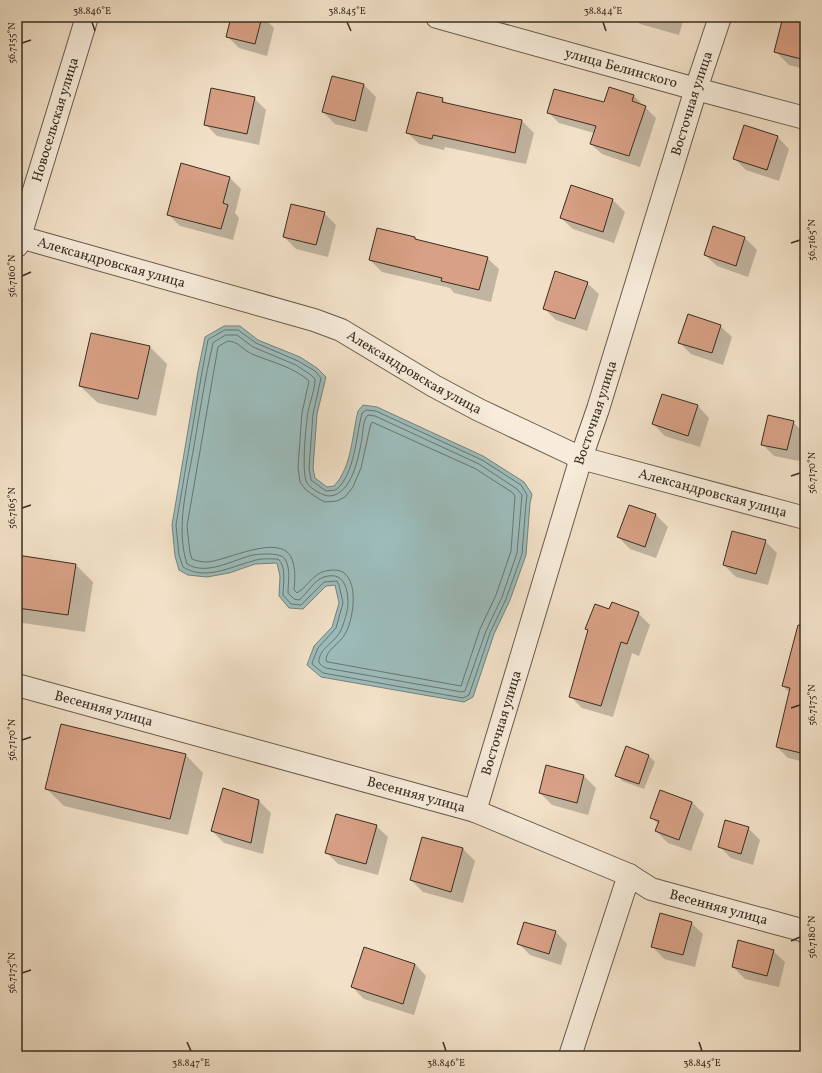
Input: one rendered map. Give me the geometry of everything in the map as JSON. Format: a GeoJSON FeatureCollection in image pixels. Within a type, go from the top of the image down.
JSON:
{"type":"FeatureCollection","features":[{"type":"Feature","properties":{"kind":"street","name":"Новосельская улица"},"geometry":{"type":"LineString","coordinates":[[18,241],[87,17]]}},
{"type":"Feature","properties":{"kind":"street","name":"улица Белинского"},"geometry":{"type":"LineString","coordinates":[[437,17],[805,118]]}},
{"type":"Feature","properties":{"kind":"street","name":"Восточная улица"},"geometry":{"type":"LineString","coordinates":[[475,811],[581,458],[598,409],[696,89],[720,17]]}},
{"type":"Feature","properties":{"kind":"street","name":"Александровская улица"},"geometry":{"type":"LineString","coordinates":[[18,241],[314,320],[341,330],[434,386],[479,410],[581,458],[805,518]]}},
{"type":"Feature","properties":{"kind":"street","name":"Весенняя улица"},"geometry":{"type":"LineString","coordinates":[[17,685],[475,811],[629,876],[651,889],[805,931]]}},
{"type":"Feature","properties":{"kind":"street"},"geometry":{"type":"LineString","coordinates":[[570,1056],[629,876]]}},
{"type":"Feature","properties":{"kind":"water"},"geometry":{"type":"Polygon","coordinates":[[[224,326],[240,326],[258,340],[300,357],[317,368],[326,377],[317,414],[313,468],[315,478],[327,487],[334,486],[344,470],[348,460],[358,411],[363,405],[377,407],[483,456],[524,482],[532,494],[526,555],[510,600],[494,634],[473,697],[464,702],[321,677],[307,665],[314,646],[332,627],[339,603],[335,585],[326,586],[303,609],[289,608],[279,596],[280,576],[277,563],[255,564],[229,573],[207,577],[188,575],[179,570],[175,556],[172,525],[198,371],[205,337],[224,326]]]}},
{"type":"Feature","properties":{"kind":"building"},"geometry":{"type":"Polygon","coordinates":[[[231,17],[262,17],[255,44],[226,37],[231,17]]]}},
{"type":"Feature","properties":{"kind":"building"},"geometry":{"type":"Polygon","coordinates":[[[783,17],[805,17],[805,60],[774,52],[783,17]]]}},
{"type":"Feature","properties":{"kind":"building"},"geometry":{"type":"Polygon","coordinates":[[[332,76],[364,84],[355,121],[322,112],[332,76]]]}},
{"type":"Feature","properties":{"kind":"building"},"geometry":{"type":"Polygon","coordinates":[[[609,87],[634,95],[632,101],[646,106],[629,156],[590,144],[596,126],[547,113],[554,89],[604,102],[609,87]]]}},
{"type":"Feature","properties":{"kind":"building"},"geometry":{"type":"Polygon","coordinates":[[[211,88],[255,97],[247,134],[204,125],[211,88]]]}},
{"type":"Feature","properties":{"kind":"building"},"geometry":{"type":"Polygon","coordinates":[[[417,92],[443,98],[442,102],[522,120],[515,153],[433,135],[432,139],[406,133],[417,92]]]}},
{"type":"Feature","properties":{"kind":"building"},"geometry":{"type":"Polygon","coordinates":[[[744,125],[778,136],[767,170],[733,159],[744,125]]]}},
{"type":"Feature","properties":{"kind":"building"},"geometry":{"type":"Polygon","coordinates":[[[181,163],[230,177],[223,203],[228,205],[221,229],[167,215],[181,163]]]}},
{"type":"Feature","properties":{"kind":"building"},"geometry":{"type":"Polygon","coordinates":[[[571,185],[613,199],[603,232],[560,218],[571,185]]]}},
{"type":"Feature","properties":{"kind":"building"},"geometry":{"type":"Polygon","coordinates":[[[291,204],[325,212],[316,245],[283,237],[291,204]]]}},
{"type":"Feature","properties":{"kind":"building"},"geometry":{"type":"Polygon","coordinates":[[[713,226],[745,237],[736,266],[704,255],[713,226]]]}},
{"type":"Feature","properties":{"kind":"building"},"geometry":{"type":"Polygon","coordinates":[[[377,228],[488,257],[479,290],[441,281],[442,278],[369,260],[377,228]]]}},
{"type":"Feature","properties":{"kind":"building"},"geometry":{"type":"Polygon","coordinates":[[[555,271],[588,282],[575,319],[543,309],[555,271]]]}},
{"type":"Feature","properties":{"kind":"building"},"geometry":{"type":"Polygon","coordinates":[[[688,314],[721,325],[712,353],[678,343],[688,314]]]}},
{"type":"Feature","properties":{"kind":"building"},"geometry":{"type":"Polygon","coordinates":[[[91,333],[150,346],[138,399],[79,386],[91,333]]]}},
{"type":"Feature","properties":{"kind":"building"},"geometry":{"type":"Polygon","coordinates":[[[662,394],[698,405],[688,436],[652,424],[662,394]]]}},
{"type":"Feature","properties":{"kind":"building"},"geometry":{"type":"Polygon","coordinates":[[[768,415],[794,421],[787,450],[761,445],[768,415]]]}},
{"type":"Feature","properties":{"kind":"building"},"geometry":{"type":"Polygon","coordinates":[[[629,505],[656,514],[645,547],[617,537],[629,505]]]}},
{"type":"Feature","properties":{"kind":"building"},"geometry":{"type":"Polygon","coordinates":[[[732,531],[766,540],[756,574],[723,565],[732,531]]]}},
{"type":"Feature","properties":{"kind":"building"},"geometry":{"type":"Polygon","coordinates":[[[17,555],[76,564],[68,615],[17,608],[17,555]]]}},
{"type":"Feature","properties":{"kind":"building"},"geometry":{"type":"Polygon","coordinates":[[[612,602],[639,612],[627,644],[621,642],[601,706],[569,697],[588,630],[585,629],[595,604],[609,609],[612,602]]]}},
{"type":"Feature","properties":{"kind":"building"},"geometry":{"type":"Polygon","coordinates":[[[798,625],[805,626],[805,754],[776,747],[790,688],[782,686],[798,625]]]}},
{"type":"Feature","properties":{"kind":"building"},"geometry":{"type":"Polygon","coordinates":[[[61,724],[186,754],[170,819],[45,789],[61,724]]]}},
{"type":"Feature","properties":{"kind":"building"},"geometry":{"type":"Polygon","coordinates":[[[626,746],[649,755],[639,784],[615,776],[626,746]]]}},
{"type":"Feature","properties":{"kind":"building"},"geometry":{"type":"Polygon","coordinates":[[[546,765],[584,775],[577,803],[539,793],[546,765]]]}},
{"type":"Feature","properties":{"kind":"building"},"geometry":{"type":"Polygon","coordinates":[[[223,788],[259,800],[251,843],[211,831],[223,788]]]}},
{"type":"Feature","properties":{"kind":"building"},"geometry":{"type":"Polygon","coordinates":[[[660,790],[692,802],[679,840],[655,831],[659,821],[650,818],[660,790]]]}},
{"type":"Feature","properties":{"kind":"building"},"geometry":{"type":"Polygon","coordinates":[[[336,814],[377,825],[366,864],[325,853],[336,814]]]}},
{"type":"Feature","properties":{"kind":"building"},"geometry":{"type":"Polygon","coordinates":[[[725,820],[749,827],[741,854],[718,847],[725,820]]]}},
{"type":"Feature","properties":{"kind":"building"},"geometry":{"type":"Polygon","coordinates":[[[422,837],[463,848],[451,892],[410,880],[422,837]]]}},
{"type":"Feature","properties":{"kind":"building"},"geometry":{"type":"Polygon","coordinates":[[[660,913],[692,922],[683,955],[651,947],[660,913]]]}},
{"type":"Feature","properties":{"kind":"building"},"geometry":{"type":"Polygon","coordinates":[[[524,922],[556,931],[549,954],[517,944],[524,922]]]}},
{"type":"Feature","properties":{"kind":"building"},"geometry":{"type":"Polygon","coordinates":[[[738,940],[774,950],[767,976],[732,967],[738,940]]]}},
{"type":"Feature","properties":{"kind":"building"},"geometry":{"type":"Polygon","coordinates":[[[364,947],[415,964],[403,1004],[351,987],[364,947]]]}}]}
